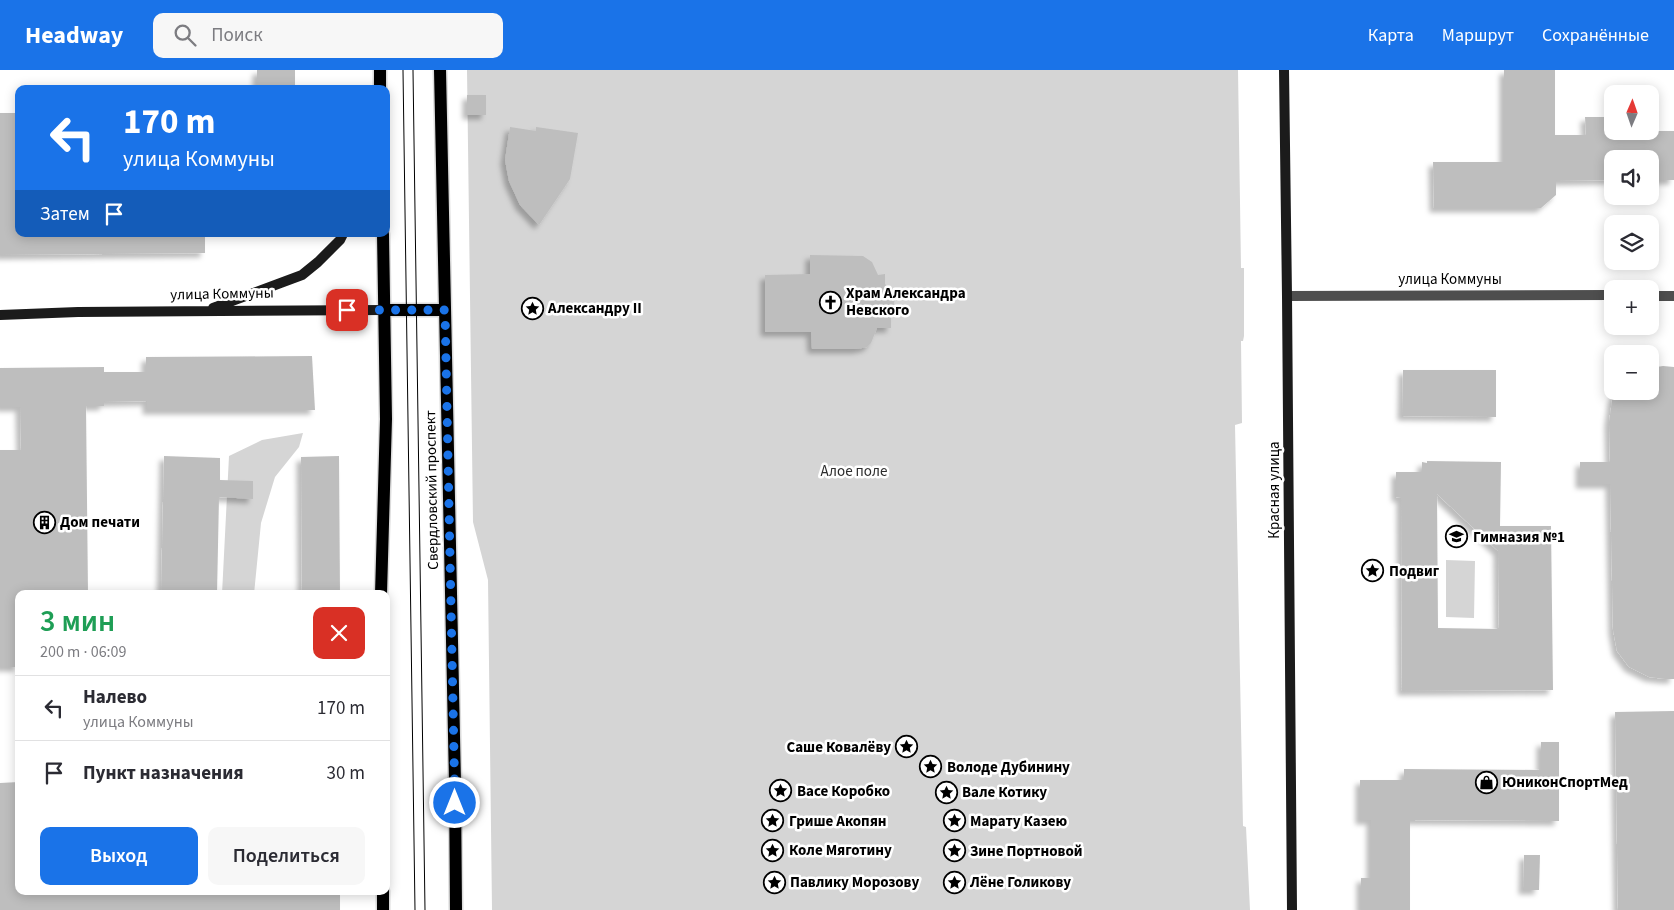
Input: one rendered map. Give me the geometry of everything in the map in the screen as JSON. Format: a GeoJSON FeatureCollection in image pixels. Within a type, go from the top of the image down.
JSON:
{"type":"FeatureCollection","features":[{"type":"Feature","properties":{"kind":"main road"},"geometry":{"type":"LineString","coordinates":[[380,70],[380,85]]}},
{"type":"Feature","properties":{"kind":"main road","name":"Свердловский проспект"},"geometry":{"type":"LineString","coordinates":[[440,70],[456,910]]}},
{"type":"Feature","properties":{"kind":"main road","name":"Красная улица"},"geometry":{"type":"LineString","coordinates":[[1284,70],[1292,910]]}},
{"type":"Feature","properties":{"kind":"main road"},"geometry":{"type":"LineString","coordinates":[[205,311],[302,275],[318,262],[342,237]]}},
{"type":"Feature","properties":{"kind":"main road"},"geometry":{"type":"LineString","coordinates":[[381,590],[386,419],[383,237]]}},
{"type":"Feature","properties":{"kind":"main road","name":"улица Коммуны"},"geometry":{"type":"LineString","coordinates":[[0,315],[78,312],[445,310]]}},
{"type":"Feature","properties":{"kind":"main road"},"geometry":{"type":"LineString","coordinates":[[383,895],[383,910]]}},
{"type":"Feature","properties":{"kind":"street","name":"улица Коммуны"},"geometry":{"type":"LineString","coordinates":[[1287,296],[1604,295]]}},
{"type":"Feature","properties":{"kind":"street"},"geometry":{"type":"LineString","coordinates":[[1659,296],[1674,296]]}},
{"type":"Feature","properties":{"kind":"green space","name":"Алое поле"},"geometry":{"type":"Polygon","coordinates":[[[467,70],[1238,70],[1241,268],[1244,268],[1244,336],[1243,341],[1241,341],[1242,423],[1235,425],[1243,826],[1246,827],[1250,910],[492,910],[488,580],[473,522],[467,70]]]}},
{"type":"Feature","properties":{"kind":"green space"},"geometry":{"type":"Polygon","coordinates":[[[303,433],[299,447],[275,477],[261,523],[254,590],[222,590],[229,456],[262,440],[303,433]]]}},
{"type":"Feature","properties":{"kind":"green space"},"geometry":{"type":"Polygon","coordinates":[[[1446,560],[1475,561],[1474,618],[1446,617],[1446,560]]]}},
{"type":"Feature","properties":{"kind":"building"},"geometry":{"type":"Polygon","coordinates":[[[257,70],[295,70],[295,85],[257,85],[257,70]]]}},
{"type":"Feature","properties":{"kind":"building"},"geometry":{"type":"Polygon","coordinates":[[[1504,70],[1555,70],[1555,135],[1586,135],[1585,117],[1604,117],[1604,140],[1659,140],[1659,131],[1674,131],[1674,180],[1659,180],[1659,150],[1604,150],[1604,180],[1556,181],[1556,195],[1541,208],[1434,208],[1433,162],[1504,162],[1504,70]]]}},
{"type":"Feature","properties":{"kind":"building"},"geometry":{"type":"Polygon","coordinates":[[[467,95],[486,95],[486,115],[467,115],[467,95]]]}},
{"type":"Feature","properties":{"kind":"building"},"geometry":{"type":"Polygon","coordinates":[[[0,113],[15,113],[15,237],[205,237],[205,253],[0,255],[0,113]]]}},
{"type":"Feature","properties":{"kind":"building"},"geometry":{"type":"Polygon","coordinates":[[[510,127],[536,131],[536,127],[578,133],[570,179],[539,225],[520,205],[509,181],[505,160],[510,127]]]}},
{"type":"Feature","properties":{"kind":"building","name":"Храм Александра Невского"},"geometry":{"type":"Polygon","coordinates":[[[810,255],[863,256],[872,262],[878,275],[885,274],[885,284],[894,293],[895,299],[891,316],[891,328],[877,328],[871,343],[867,347],[857,349],[812,349],[811,332],[765,332],[765,275],[810,274],[810,255]]]}},
{"type":"Feature","properties":{"kind":"building","name":"Дом печати"},"geometry":{"type":"Polygon","coordinates":[[[312,356],[315,410],[147,410],[147,401],[104,402],[104,406],[86,406],[88,590],[15,590],[15,667],[0,667],[0,450],[21,450],[20,407],[0,407],[0,368],[104,367],[104,372],[146,372],[146,357],[312,356]]]}},
{"type":"Feature","properties":{"kind":"building"},"geometry":{"type":"Polygon","coordinates":[[[1659,367],[1674,367],[1674,679],[1649,677],[1629,667],[1617,651],[1613,630],[1610,484],[1580,484],[1580,462],[1610,462],[1609,422],[1612,400],[1659,400],[1659,367]]]}},
{"type":"Feature","properties":{"kind":"building"},"geometry":{"type":"Polygon","coordinates":[[[1403,370],[1496,370],[1496,417],[1402,416],[1403,370]]]}},
{"type":"Feature","properties":{"kind":"building"},"geometry":{"type":"Polygon","coordinates":[[[164,456],[220,458],[220,480],[253,481],[253,499],[219,497],[217,590],[161,590],[164,456]]]}},
{"type":"Feature","properties":{"kind":"building"},"geometry":{"type":"Polygon","coordinates":[[[339,456],[340,590],[302,590],[301,457],[339,456]]]}},
{"type":"Feature","properties":{"kind":"building"},"geometry":{"type":"Polygon","coordinates":[[[1427,461],[1501,462],[1500,526],[1551,526],[1553,690],[1402,691],[1401,498],[1396,497],[1396,472],[1422,472],[1422,462],[1427,463],[1427,461]],[[1437,494],[1438,628],[1499,629],[1498,551],[1437,494]]]}},
{"type":"Feature","properties":{"kind":"building"},"geometry":{"type":"Polygon","coordinates":[[[1674,711],[1674,910],[1618,910],[1615,712],[1674,711]]]}},
{"type":"Feature","properties":{"kind":"building"},"geometry":{"type":"Polygon","coordinates":[[[1541,742],[1559,742],[1559,821],[1410,820],[1410,910],[1361,910],[1361,878],[1371,878],[1371,820],[1360,820],[1360,780],[1404,780],[1404,769],[1541,770],[1541,742]]]}},
{"type":"Feature","properties":{"kind":"building"},"geometry":{"type":"Polygon","coordinates":[[[15,782],[15,895],[340,895],[340,910],[0,910],[0,783],[15,782]]]}},
{"type":"Feature","properties":{"kind":"building"},"geometry":{"type":"Polygon","coordinates":[[[1524,855],[1540,855],[1539,890],[1523,890],[1524,855]]]}},
{"type":"Feature","properties":{"kind":"tram line"},"geometry":{"type":"LineString","coordinates":[[403,70],[415,910]]}},
{"type":"Feature","properties":{"kind":"tram line"},"geometry":{"type":"LineString","coordinates":[[413,70],[425,910]]}},
{"type":"Feature","properties":{"kind":"place","name":"Храм Александра Невского"},"geometry":{"type":"Point","coordinates":[830,302]}},
{"type":"Feature","properties":{"kind":"place","name":"Александру II"},"geometry":{"type":"Point","coordinates":[532,308]}},
{"type":"Feature","properties":{"kind":"place","name":"Дом печати"},"geometry":{"type":"Point","coordinates":[44,522]}},
{"type":"Feature","properties":{"kind":"place","name":"Гимназия №1"},"geometry":{"type":"Point","coordinates":[1457,537]}},
{"type":"Feature","properties":{"kind":"place","name":"Подвиг"},"geometry":{"type":"Point","coordinates":[1373,571]}},
{"type":"Feature","properties":{"kind":"place","name":"Саше Ковалёву"},"geometry":{"type":"Point","coordinates":[907,747]}},
{"type":"Feature","properties":{"kind":"place","name":"Володе Дубинину"},"geometry":{"type":"Point","coordinates":[931,767]}},
{"type":"Feature","properties":{"kind":"place","name":"ЮниконСпортМед"},"geometry":{"type":"Point","coordinates":[1486,782]}},
{"type":"Feature","properties":{"kind":"place","name":"Васе Коробко"},"geometry":{"type":"Point","coordinates":[781,791]}},
{"type":"Feature","properties":{"kind":"place","name":"Вале Котику"},"geometry":{"type":"Point","coordinates":[946,792]}},
{"type":"Feature","properties":{"kind":"place","name":"Грише Акопян"},"geometry":{"type":"Point","coordinates":[773,821]}},
{"type":"Feature","properties":{"kind":"place","name":"Марату Казею"},"geometry":{"type":"Point","coordinates":[954,821]}},
{"type":"Feature","properties":{"kind":"place","name":"Коле Мяготину"},"geometry":{"type":"Point","coordinates":[773,850]}},
{"type":"Feature","properties":{"kind":"place","name":"Зине Портновой"},"geometry":{"type":"Point","coordinates":[954,851]}},
{"type":"Feature","properties":{"kind":"place","name":"Павлику Морозову"},"geometry":{"type":"Point","coordinates":[774,882]}},
{"type":"Feature","properties":{"kind":"place","name":"Лёне Голикову"},"geometry":{"type":"Point","coordinates":[954,882]}},
{"type":"Feature","properties":{"kind":"route"},"geometry":{"type":"LineString","coordinates":[[347,310],[445,310],[455,803]]}}]}
